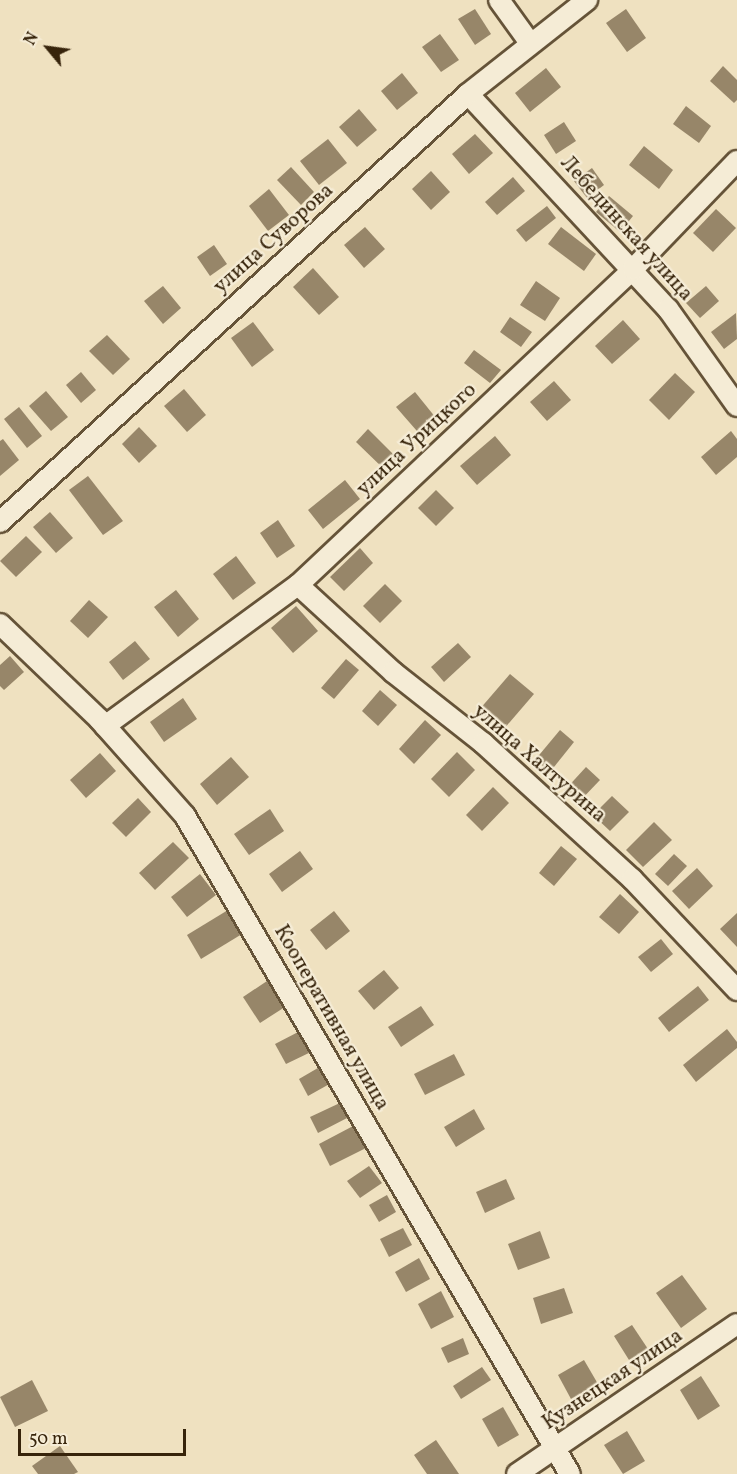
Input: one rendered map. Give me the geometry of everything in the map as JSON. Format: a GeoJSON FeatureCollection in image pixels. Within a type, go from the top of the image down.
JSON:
{"type":"FeatureCollection","features":[{"type":"Feature","properties":{"kind":"street"},"geometry":{"type":"LineString","coordinates":[[499,0],[530,43]]}},
{"type":"Feature","properties":{"kind":"street","name":"улица Суворова"},"geometry":{"type":"LineString","coordinates":[[0,522],[468,94],[587,0]]}},
{"type":"Feature","properties":{"kind":"street","name":"Лебединская улица"},"geometry":{"type":"LineString","coordinates":[[468,94],[668,309],[737,406]]}},
{"type":"Feature","properties":{"kind":"street","name":"улица Урицкого"},"geometry":{"type":"LineString","coordinates":[[105,726],[298,585],[633,269],[737,161]]}},
{"type":"Feature","properties":{"kind":"street","name":"улица Халтурина"},"geometry":{"type":"LineString","coordinates":[[298,585],[393,672],[483,743],[633,879],[737,990]]}},
{"type":"Feature","properties":{"kind":"street","name":"Кооперативная улица"},"geometry":{"type":"LineString","coordinates":[[0,624],[105,726],[185,816],[557,1448],[570,1474]]}},
{"type":"Feature","properties":{"kind":"street","name":"Кузнецкая улица"},"geometry":{"type":"LineString","coordinates":[[517,1474],[737,1324]]}},
{"type":"Feature","properties":{"kind":"building"},"geometry":{"type":"Polygon","coordinates":[[[475,9],[491,34],[475,45],[458,19],[475,9]]]}},
{"type":"Feature","properties":{"kind":"building"},"geometry":{"type":"Polygon","coordinates":[[[626,9],[646,38],[627,52],[606,23],[626,9]]]}},
{"type":"Feature","properties":{"kind":"building"},"geometry":{"type":"Polygon","coordinates":[[[440,34],[459,60],[441,72],[422,47],[440,34]]]}},
{"type":"Feature","properties":{"kind":"building"},"geometry":{"type":"Polygon","coordinates":[[[723,66],[737,80],[737,100],[734,103],[710,81],[723,66]]]}},
{"type":"Feature","properties":{"kind":"building"},"geometry":{"type":"Polygon","coordinates":[[[546,68],[561,87],[530,112],[515,93],[546,68]]]}},
{"type":"Feature","properties":{"kind":"building"},"geometry":{"type":"Polygon","coordinates":[[[402,73],[418,93],[397,110],[381,91],[402,73]]]}},
{"type":"Feature","properties":{"kind":"building"},"geometry":{"type":"Polygon","coordinates":[[[686,106],[711,126],[699,143],[673,124],[686,106]]]}},
{"type":"Feature","properties":{"kind":"building"},"geometry":{"type":"Polygon","coordinates":[[[359,109],[377,130],[357,147],[339,127],[359,109]]]}},
{"type":"Feature","properties":{"kind":"building"},"geometry":{"type":"Polygon","coordinates":[[[564,122],[576,141],[556,154],[544,135],[564,122]]]}},
{"type":"Feature","properties":{"kind":"building"},"geometry":{"type":"Polygon","coordinates":[[[475,134],[493,153],[469,174],[452,154],[475,134]]]}},
{"type":"Feature","properties":{"kind":"building"},"geometry":{"type":"Polygon","coordinates":[[[328,139],[347,163],[319,185],[300,161],[328,139]]]}},
{"type":"Feature","properties":{"kind":"building"},"geometry":{"type":"Polygon","coordinates":[[[644,146],[673,170],[659,189],[629,165],[644,146]]]}},
{"type":"Feature","properties":{"kind":"building"},"geometry":{"type":"Polygon","coordinates":[[[291,167],[314,192],[301,205],[277,180],[291,167]]]}},
{"type":"Feature","properties":{"kind":"building"},"geometry":{"type":"Polygon","coordinates":[[[592,168],[604,185],[587,198],[574,181],[592,168]]]}},
{"type":"Feature","properties":{"kind":"building"},"geometry":{"type":"Polygon","coordinates":[[[431,171],[450,192],[431,210],[412,189],[431,171]]]}},
{"type":"Feature","properties":{"kind":"building"},"geometry":{"type":"Polygon","coordinates":[[[513,177],[525,191],[497,215],[485,202],[513,177]]]}},
{"type":"Feature","properties":{"kind":"building"},"geometry":{"type":"Polygon","coordinates":[[[269,189],[289,215],[268,231],[249,206],[269,189]]]}},
{"type":"Feature","properties":{"kind":"building"},"geometry":{"type":"Polygon","coordinates":[[[609,196],[633,216],[620,232],[596,212],[609,196]]]}},
{"type":"Feature","properties":{"kind":"building"},"geometry":{"type":"Polygon","coordinates":[[[547,206],[556,218],[526,242],[516,230],[547,206]]]}},
{"type":"Feature","properties":{"kind":"building"},"geometry":{"type":"Polygon","coordinates":[[[716,209],[736,228],[713,252],[693,233],[716,209]]]}},
{"type":"Feature","properties":{"kind":"building"},"geometry":{"type":"Polygon","coordinates":[[[365,227],[385,249],[364,268],[344,245],[365,227]]]}},
{"type":"Feature","properties":{"kind":"building"},"geometry":{"type":"Polygon","coordinates":[[[561,227],[596,254],[584,271],[548,244],[561,227]]]}},
{"type":"Feature","properties":{"kind":"building"},"geometry":{"type":"Polygon","coordinates":[[[214,245],[227,264],[210,276],[197,257],[214,245]]]}},
{"type":"Feature","properties":{"kind":"building"},"geometry":{"type":"Polygon","coordinates":[[[313,268],[339,297],[319,315],[293,287],[313,268]]]}},
{"type":"Feature","properties":{"kind":"building"},"geometry":{"type":"Polygon","coordinates":[[[536,281],[560,298],[545,321],[520,305],[536,281]]]}},
{"type":"Feature","properties":{"kind":"building"},"geometry":{"type":"Polygon","coordinates":[[[163,286],[181,308],[163,324],[144,301],[163,286]]]}},
{"type":"Feature","properties":{"kind":"building"},"geometry":{"type":"Polygon","coordinates":[[[706,286],[719,301],[700,318],[686,303],[706,286]]]}},
{"type":"Feature","properties":{"kind":"building"},"geometry":{"type":"Polygon","coordinates":[[[736,313],[737,339],[724,349],[711,332],[736,313]]]}},
{"type":"Feature","properties":{"kind":"building"},"geometry":{"type":"Polygon","coordinates":[[[510,317],[532,332],[521,347],[500,332],[510,317]]]}},
{"type":"Feature","properties":{"kind":"building"},"geometry":{"type":"Polygon","coordinates":[[[623,320],[640,339],[612,364],[595,346],[623,320]]]}},
{"type":"Feature","properties":{"kind":"building"},"geometry":{"type":"Polygon","coordinates":[[[253,322],[274,350],[252,367],[231,338],[253,322]]]}},
{"type":"Feature","properties":{"kind":"building"},"geometry":{"type":"Polygon","coordinates":[[[107,335],[130,359],[113,375],[89,351],[107,335]]]}},
{"type":"Feature","properties":{"kind":"building"},"geometry":{"type":"Polygon","coordinates":[[[474,350],[501,370],[490,383],[464,363],[474,350]]]}},
{"type":"Feature","properties":{"kind":"building"},"geometry":{"type":"Polygon","coordinates":[[[81,372],[96,390],[81,403],[66,385],[81,372]]]}},
{"type":"Feature","properties":{"kind":"building"},"geometry":{"type":"Polygon","coordinates":[[[675,373],[695,392],[669,420],[649,400],[675,373]]]}},
{"type":"Feature","properties":{"kind":"building"},"geometry":{"type":"Polygon","coordinates":[[[554,381],[571,400],[547,421],[530,402],[554,381]]]}},
{"type":"Feature","properties":{"kind":"building"},"geometry":{"type":"Polygon","coordinates":[[[184,389],[206,415],[187,432],[164,406],[184,389]]]}},
{"type":"Feature","properties":{"kind":"building"},"geometry":{"type":"Polygon","coordinates":[[[46,391],[68,417],[51,431],[29,406],[46,391]]]}},
{"type":"Feature","properties":{"kind":"building"},"geometry":{"type":"Polygon","coordinates":[[[415,392],[440,423],[423,438],[396,407],[415,392]]]}},
{"type":"Feature","properties":{"kind":"building"},"geometry":{"type":"Polygon","coordinates":[[[19,407],[42,436],[27,448],[4,419],[19,407]]]}},
{"type":"Feature","properties":{"kind":"building"},"geometry":{"type":"Polygon","coordinates":[[[139,427],[157,446],[139,463],[122,444],[139,427]]]}},
{"type":"Feature","properties":{"kind":"building"},"geometry":{"type":"Polygon","coordinates":[[[368,429],[399,460],[387,472],[356,442],[368,429]]]}},
{"type":"Feature","properties":{"kind":"building"},"geometry":{"type":"Polygon","coordinates":[[[731,431],[737,439],[737,457],[716,475],[701,457],[731,431]]]}},
{"type":"Feature","properties":{"kind":"building"},"geometry":{"type":"Polygon","coordinates":[[[495,436],[511,455],[477,485],[460,466],[495,436]]]}},
{"type":"Feature","properties":{"kind":"building"},"geometry":{"type":"Polygon","coordinates":[[[3,439],[19,460],[0,476],[0,441],[3,439]]]}},
{"type":"Feature","properties":{"kind":"building"},"geometry":{"type":"Polygon","coordinates":[[[88,476],[123,521],[103,535],[69,490],[88,476]]]}},
{"type":"Feature","properties":{"kind":"building"},"geometry":{"type":"Polygon","coordinates":[[[345,480],[360,499],[323,529],[308,510],[345,480]]]}},
{"type":"Feature","properties":{"kind":"building"},"geometry":{"type":"Polygon","coordinates":[[[436,490],[454,508],[436,526],[418,508],[436,490]]]}},
{"type":"Feature","properties":{"kind":"building"},"geometry":{"type":"Polygon","coordinates":[[[50,512],[73,538],[56,553],[33,527],[50,512]]]}},
{"type":"Feature","properties":{"kind":"building"},"geometry":{"type":"Polygon","coordinates":[[[278,520],[295,546],[277,558],[260,533],[278,520]]]}},
{"type":"Feature","properties":{"kind":"building"},"geometry":{"type":"Polygon","coordinates":[[[26,536],[42,552],[16,577],[0,561],[26,536]]]}},
{"type":"Feature","properties":{"kind":"building"},"geometry":{"type":"Polygon","coordinates":[[[360,548],[373,563],[344,591],[330,577],[360,548]]]}},
{"type":"Feature","properties":{"kind":"building"},"geometry":{"type":"Polygon","coordinates":[[[236,556],[256,583],[233,600],[213,574],[236,556]]]}},
{"type":"Feature","properties":{"kind":"building"},"geometry":{"type":"Polygon","coordinates":[[[385,584],[402,601],[380,623],[363,606],[385,584]]]}},
{"type":"Feature","properties":{"kind":"building"},"geometry":{"type":"Polygon","coordinates":[[[176,590],[199,619],[178,637],[154,607],[176,590]]]}},
{"type":"Feature","properties":{"kind":"building"},"geometry":{"type":"Polygon","coordinates":[[[89,600],[108,617],[88,638],[70,621],[89,600]]]}},
{"type":"Feature","properties":{"kind":"building"},"geometry":{"type":"Polygon","coordinates":[[[296,606],[318,631],[293,653],[271,628],[296,606]]]}},
{"type":"Feature","properties":{"kind":"building"},"geometry":{"type":"Polygon","coordinates":[[[135,641],[150,659],[123,680],[109,662],[135,641]]]}},
{"type":"Feature","properties":{"kind":"building"},"geometry":{"type":"Polygon","coordinates":[[[458,643],[471,657],[444,682],[431,667],[458,643]]]}},
{"type":"Feature","properties":{"kind":"building"},"geometry":{"type":"Polygon","coordinates":[[[10,656],[24,672],[4,690],[0,686],[0,665],[10,656]]]}},
{"type":"Feature","properties":{"kind":"building"},"geometry":{"type":"Polygon","coordinates":[[[346,659],[359,670],[334,699],[321,688],[346,659]]]}},
{"type":"Feature","properties":{"kind":"building"},"geometry":{"type":"Polygon","coordinates":[[[510,674],[534,694],[503,730],[479,710],[510,674]]]}},
{"type":"Feature","properties":{"kind":"building"},"geometry":{"type":"Polygon","coordinates":[[[380,690],[397,705],[378,726],[362,711],[380,690]]]}},
{"type":"Feature","properties":{"kind":"building"},"geometry":{"type":"Polygon","coordinates":[[[183,698],[197,719],[164,742],[150,722],[183,698]]]}},
{"type":"Feature","properties":{"kind":"building"},"geometry":{"type":"Polygon","coordinates":[[[425,720],[441,735],[414,764],[399,749],[425,720]]]}},
{"type":"Feature","properties":{"kind":"building"},"geometry":{"type":"Polygon","coordinates":[[[560,730],[574,742],[550,772],[535,760],[560,730]]]}},
{"type":"Feature","properties":{"kind":"building"},"geometry":{"type":"Polygon","coordinates":[[[457,752],[475,770],[449,797],[431,779],[457,752]]]}},
{"type":"Feature","properties":{"kind":"building"},"geometry":{"type":"Polygon","coordinates":[[[100,753],[116,771],[86,798],[70,780],[100,753]]]}},
{"type":"Feature","properties":{"kind":"building"},"geometry":{"type":"Polygon","coordinates":[[[231,757],[249,777],[217,805],[200,784],[231,757]]]}},
{"type":"Feature","properties":{"kind":"building"},"geometry":{"type":"Polygon","coordinates":[[[586,767],[600,780],[577,804],[564,791],[586,767]]]}},
{"type":"Feature","properties":{"kind":"building"},"geometry":{"type":"Polygon","coordinates":[[[493,787],[509,803],[482,831],[466,815],[493,787]]]}},
{"type":"Feature","properties":{"kind":"building"},"geometry":{"type":"Polygon","coordinates":[[[612,796],[629,812],[610,831],[593,815],[612,796]]]}},
{"type":"Feature","properties":{"kind":"building"},"geometry":{"type":"Polygon","coordinates":[[[138,798],[151,812],[126,837],[112,823],[138,798]]]}},
{"type":"Feature","properties":{"kind":"building"},"geometry":{"type":"Polygon","coordinates":[[[270,809],[284,831],[249,855],[234,834],[270,809]]]}},
{"type":"Feature","properties":{"kind":"building"},"geometry":{"type":"Polygon","coordinates":[[[654,822],[672,840],[643,867],[626,850],[654,822]]]}},
{"type":"Feature","properties":{"kind":"building"},"geometry":{"type":"Polygon","coordinates":[[[173,842],[189,858],[155,890],[139,873],[173,842]]]}},
{"type":"Feature","properties":{"kind":"building"},"geometry":{"type":"Polygon","coordinates":[[[561,846],[577,859],[554,886],[539,873],[561,846]]]}},
{"type":"Feature","properties":{"kind":"building"},"geometry":{"type":"Polygon","coordinates":[[[300,851],[313,869],[282,892],[269,874],[300,851]]]}},
{"type":"Feature","properties":{"kind":"building"},"geometry":{"type":"Polygon","coordinates":[[[674,854],[687,866],[668,886],[655,874],[674,854]]]}},
{"type":"Feature","properties":{"kind":"building"},"geometry":{"type":"Polygon","coordinates":[[[697,868],[713,886],[689,909],[672,891],[697,868]]]}},
{"type":"Feature","properties":{"kind":"building"},"geometry":{"type":"Polygon","coordinates":[[[200,874],[216,895],[187,917],[171,897],[200,874]]]}},
{"type":"Feature","properties":{"kind":"building"},"geometry":{"type":"Polygon","coordinates":[[[620,894],[639,912],[619,934],[599,917],[620,894]]]}},
{"type":"Feature","properties":{"kind":"building"},"geometry":{"type":"Polygon","coordinates":[[[228,910],[242,934],[201,959],[187,935],[228,910]]]}},
{"type":"Feature","properties":{"kind":"building"},"geometry":{"type":"Polygon","coordinates":[[[334,911],[350,931],[326,950],[310,930],[334,911]]]}},
{"type":"Feature","properties":{"kind":"building"},"geometry":{"type":"Polygon","coordinates":[[[737,913],[737,947],[720,929],[737,913]]]}},
{"type":"Feature","properties":{"kind":"building"},"geometry":{"type":"Polygon","coordinates":[[[661,939],[673,954],[651,972],[638,957],[661,939]]]}},
{"type":"Feature","properties":{"kind":"building"},"geometry":{"type":"Polygon","coordinates":[[[384,970],[399,988],[374,1010],[358,991],[384,970]]]}},
{"type":"Feature","properties":{"kind":"building"},"geometry":{"type":"Polygon","coordinates":[[[270,979],[288,1005],[260,1023],[243,997],[270,979]]]}},
{"type":"Feature","properties":{"kind":"building"},"geometry":{"type":"Polygon","coordinates":[[[698,986],[709,1000],[669,1032],[658,1018],[698,986]]]}},
{"type":"Feature","properties":{"kind":"building"},"geometry":{"type":"Polygon","coordinates":[[[421,1006],[434,1025],[401,1047],[388,1027],[421,1006]]]}},
{"type":"Feature","properties":{"kind":"building"},"geometry":{"type":"Polygon","coordinates":[[[727,1029],[737,1042],[737,1048],[696,1082],[683,1065],[727,1029]]]}},
{"type":"Feature","properties":{"kind":"building"},"geometry":{"type":"Polygon","coordinates":[[[302,1030],[313,1051],[286,1064],[275,1044],[302,1030]]]}},
{"type":"Feature","properties":{"kind":"building"},"geometry":{"type":"Polygon","coordinates":[[[454,1054],[465,1075],[425,1095],[414,1074],[454,1054]]]}},
{"type":"Feature","properties":{"kind":"building"},"geometry":{"type":"Polygon","coordinates":[[[323,1065],[333,1082],[308,1096],[299,1079],[323,1065]]]}},
{"type":"Feature","properties":{"kind":"building"},"geometry":{"type":"Polygon","coordinates":[[[342,1102],[349,1117],[318,1133],[310,1117],[342,1102]]]}},
{"type":"Feature","properties":{"kind":"building"},"geometry":{"type":"Polygon","coordinates":[[[474,1109],[485,1129],[456,1147],[444,1127],[474,1109]]]}},
{"type":"Feature","properties":{"kind":"building"},"geometry":{"type":"Polygon","coordinates":[[[355,1125],[366,1148],[330,1166],[319,1144],[355,1125]]]}},
{"type":"Feature","properties":{"kind":"building"},"geometry":{"type":"Polygon","coordinates":[[[369,1166],[382,1183],[360,1198],[347,1181],[369,1166]]]}},
{"type":"Feature","properties":{"kind":"building"},"geometry":{"type":"Polygon","coordinates":[[[506,1179],[515,1199],[485,1213],[476,1192],[506,1179]]]}},
{"type":"Feature","properties":{"kind":"building"},"geometry":{"type":"Polygon","coordinates":[[[387,1195],[396,1212],[379,1222],[369,1205],[387,1195]]]}},
{"type":"Feature","properties":{"kind":"building"},"geometry":{"type":"Polygon","coordinates":[[[403,1228],[412,1245],[389,1257],[380,1239],[403,1228]]]}},
{"type":"Feature","properties":{"kind":"building"},"geometry":{"type":"Polygon","coordinates":[[[540,1231],[550,1258],[518,1270],[508,1244],[540,1231]]]}},
{"type":"Feature","properties":{"kind":"building"},"geometry":{"type":"Polygon","coordinates":[[[419,1258],[430,1279],[406,1292],[395,1272],[419,1258]]]}},
{"type":"Feature","properties":{"kind":"building"},"geometry":{"type":"Polygon","coordinates":[[[682,1275],[707,1309],[681,1328],[656,1293],[682,1275]]]}},
{"type":"Feature","properties":{"kind":"building"},"geometry":{"type":"Polygon","coordinates":[[[564,1288],[573,1313],[541,1324],[533,1298],[564,1288]]]}},
{"type":"Feature","properties":{"kind":"building"},"geometry":{"type":"Polygon","coordinates":[[[441,1291],[454,1317],[431,1329],[418,1304],[441,1291]]]}},
{"type":"Feature","properties":{"kind":"building"},"geometry":{"type":"Polygon","coordinates":[[[632,1325],[648,1349],[629,1360],[614,1336],[632,1325]]]}},
{"type":"Feature","properties":{"kind":"building"},"geometry":{"type":"Polygon","coordinates":[[[463,1338],[469,1354],[448,1363],[441,1348],[463,1338]]]}},
{"type":"Feature","properties":{"kind":"building"},"geometry":{"type":"Polygon","coordinates":[[[584,1360],[598,1384],[571,1399],[558,1375],[584,1360]]]}},
{"type":"Feature","properties":{"kind":"building"},"geometry":{"type":"Polygon","coordinates":[[[482,1367],[491,1380],[461,1399],[453,1386],[482,1367]]]}},
{"type":"Feature","properties":{"kind":"building"},"geometry":{"type":"Polygon","coordinates":[[[701,1376],[720,1406],[698,1420],[680,1390],[701,1376]]]}},
{"type":"Feature","properties":{"kind":"building"},"geometry":{"type":"Polygon","coordinates":[[[32,1380],[48,1411],[15,1427],[0,1397],[32,1380]]]}},
{"type":"Feature","properties":{"kind":"building"},"geometry":{"type":"Polygon","coordinates":[[[503,1407],[519,1435],[498,1447],[482,1419],[503,1407]]]}},
{"type":"Feature","properties":{"kind":"building"},"geometry":{"type":"Polygon","coordinates":[[[627,1431],[645,1461],[623,1474],[604,1445],[627,1431]]]}},
{"type":"Feature","properties":{"kind":"building"},"geometry":{"type":"Polygon","coordinates":[[[436,1440],[459,1474],[427,1474],[414,1455],[436,1440]]]}},
{"type":"Feature","properties":{"kind":"building"},"geometry":{"type":"Polygon","coordinates":[[[60,1446],[78,1472],[38,1474],[32,1466],[60,1446]]]}}]}
